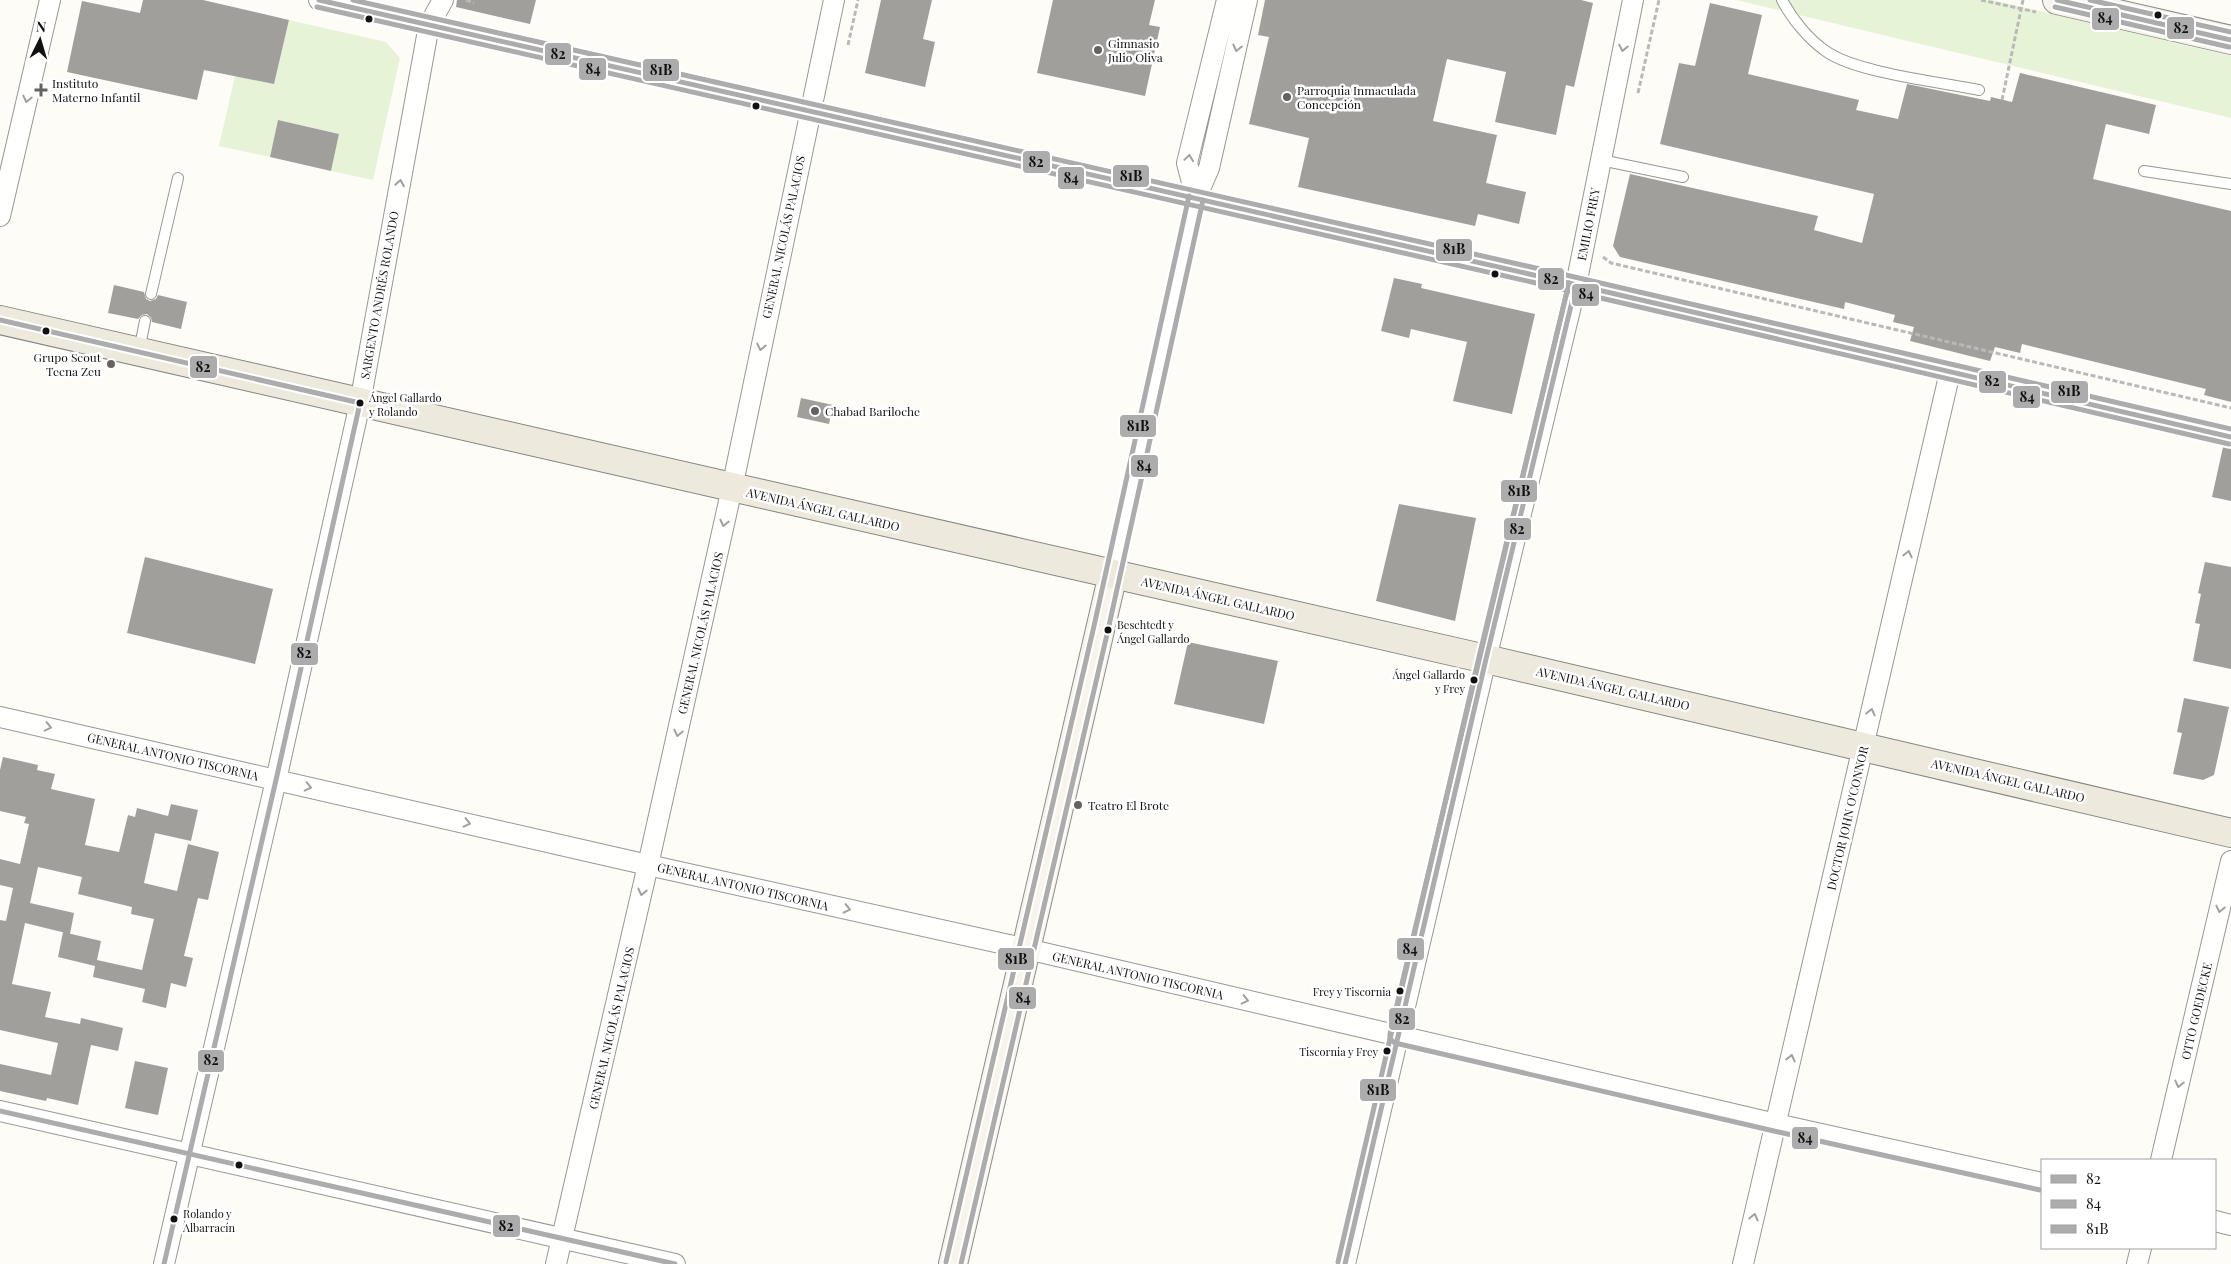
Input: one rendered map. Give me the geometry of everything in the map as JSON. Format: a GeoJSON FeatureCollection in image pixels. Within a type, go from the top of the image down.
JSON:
{"type":"FeatureCollection","features":[{"type":"Feature","properties":{"kind":"main road","name":"AVENIDA ÁNGEL GALLARDO"},"geometry":{"type":"LineString","coordinates":[[0,320],[360,404],[1486,659],[2231,833]]}},
{"type":"Feature","properties":{"kind":"street"},"geometry":{"type":"LineString","coordinates":[[0,216],[50,0]]}},
{"type":"Feature","properties":{"kind":"street"},"geometry":{"type":"LineString","coordinates":[[320,0],[1576,284],[2231,437]]}},
{"type":"Feature","properties":{"kind":"street","name":"SARGENTO ANDRÉS ROLANDO"},"geometry":{"type":"LineString","coordinates":[[164,1264],[188,1153],[276,780],[360,404],[429,26],[443,0]]}},
{"type":"Feature","properties":{"kind":"street","name":"GENERAL NICOLÁS PALACIOS"},"geometry":{"type":"LineString","coordinates":[[556,1264],[732,488],[809,111],[834,0]]}},
{"type":"Feature","properties":{"kind":"street"},"geometry":{"type":"LineString","coordinates":[[1196,198],[1187,164],[1226,0]]}},
{"type":"Feature","properties":{"kind":"street"},"geometry":{"type":"LineString","coordinates":[[953,1264],[1113,574],[1196,198],[1209,168],[1247,0]]}},
{"type":"Feature","properties":{"kind":"street","name":"EMILIO FREY"},"geometry":{"type":"LineString","coordinates":[[1345,1264],[1397,1036],[1576,284],[1633,0]]}},
{"type":"Feature","properties":{"kind":"street"},"geometry":{"type":"LineString","coordinates":[[2057,0],[2231,40]]}},
{"type":"Feature","properties":{"kind":"street","name":"DOCTOR JOHN O'CONNOR"},"geometry":{"type":"LineString","coordinates":[[1743,1264],[1950,372]]}},
{"type":"Feature","properties":{"kind":"street","name":"GENERAL ANTONIO TISCORNIA"},"geometry":{"type":"LineString","coordinates":[[0,717],[648,865],[1027,949],[1776,1124],[2041,1183]]}},
{"type":"Feature","properties":{"kind":"street","name":"OTTO GOEDECKE"},"geometry":{"type":"LineString","coordinates":[[2161,1159],[2231,861]]}},
{"type":"Feature","properties":{"kind":"street"},"geometry":{"type":"LineString","coordinates":[[0,1110],[675,1264]]}},
{"type":"Feature","properties":{"kind":"street"},"geometry":{"type":"LineString","coordinates":[[2216,1221],[2231,1225]]}},
{"type":"Feature","properties":{"kind":"street"},"geometry":{"type":"LineString","coordinates":[[2137,1264],[2141,1249]]}},
{"type":"Feature","properties":{"kind":"lane"},"geometry":{"type":"LineString","coordinates":[[1782,0],[1788,11],[1814,41],[1827,52],[1844,60],[1893,73],[1979,90]]}},
{"type":"Feature","properties":{"kind":"lane"},"geometry":{"type":"LineString","coordinates":[[1601,160],[1683,177]]}},
{"type":"Feature","properties":{"kind":"lane"},"geometry":{"type":"LineString","coordinates":[[2144,171],[2231,184]]}},
{"type":"Feature","properties":{"kind":"lane"},"geometry":{"type":"LineString","coordinates":[[151,294],[178,178]]}},
{"type":"Feature","properties":{"kind":"lane"},"geometry":{"type":"LineString","coordinates":[[138,352],[146,321]]}},
{"type":"Feature","properties":{"kind":"path"},"geometry":{"type":"LineString","coordinates":[[466,0],[474,3]]}},
{"type":"Feature","properties":{"kind":"path"},"geometry":{"type":"LineString","coordinates":[[1637,97],[1659,0]]}},
{"type":"Feature","properties":{"kind":"path"},"geometry":{"type":"LineString","coordinates":[[2002,100],[2023,0]]}},
{"type":"Feature","properties":{"kind":"path"},"geometry":{"type":"LineString","coordinates":[[1601,253],[1604,259],[1611,263],[2231,408]]}},
{"type":"Feature","properties":{"kind":"green space"},"geometry":{"type":"Polygon","coordinates":[[[1736,0],[1992,0],[2231,56],[2231,118],[1736,0]]]}},
{"type":"Feature","properties":{"kind":"green space"},"geometry":{"type":"Polygon","coordinates":[[[289,20],[386,42],[400,58],[373,180],[331,171],[339,134],[278,120],[270,157],[219,146],[235,76],[274,84],[289,20]]]}},
{"type":"Feature","properties":{"kind":"building"},"geometry":{"type":"Polygon","coordinates":[[[143,0],[203,0],[289,20],[274,84],[204,70],[197,100],[67,72],[82,1],[140,13],[143,0]]]}},
{"type":"Feature","properties":{"kind":"building"},"geometry":{"type":"Polygon","coordinates":[[[457,0],[536,0],[530,24],[456,7],[457,0]]]}},
{"type":"Feature","properties":{"kind":"building"},"geometry":{"type":"Polygon","coordinates":[[[881,0],[932,0],[923,39],[935,42],[925,87],[865,73],[881,0]]]}},
{"type":"Feature","properties":{"kind":"building","name":"Gimnasio Julio Oliva"},"geometry":{"type":"Polygon","coordinates":[[[1053,0],[1155,0],[1149,25],[1160,27],[1145,96],[1037,73],[1053,0]]]}},
{"type":"Feature","properties":{"kind":"building"},"geometry":{"type":"Polygon","coordinates":[[[1265,0],[1581,0],[1593,3],[1574,87],[1566,85],[1556,135],[1495,122],[1506,72],[1447,59],[1433,121],[1497,135],[1486,183],[1526,192],[1519,224],[1478,214],[1475,226],[1298,187],[1309,138],[1249,124],[1269,37],[1258,35],[1265,0]]]}},
{"type":"Feature","properties":{"kind":"building"},"geometry":{"type":"Polygon","coordinates":[[[1710,3],[1762,15],[1748,74],[1859,100],[1856,110],[1898,119],[1907,84],[1990,101],[1991,97],[2012,102],[2020,73],[2156,105],[2149,134],[2106,124],[2093,179],[2231,211],[2231,402],[2204,395],[2206,389],[2022,344],[2020,353],[1995,347],[1990,361],[1910,341],[1914,327],[1893,322],[1895,315],[1845,302],[1844,309],[1620,257],[1613,246],[1630,174],[1818,216],[1814,230],[1862,243],[1874,194],[1660,144],[1679,63],[1695,66],[1710,3]]]}},
{"type":"Feature","properties":{"kind":"building"},"geometry":{"type":"Polygon","coordinates":[[[278,120],[339,134],[331,171],[270,157],[278,120]]]}},
{"type":"Feature","properties":{"kind":"building"},"geometry":{"type":"Polygon","coordinates":[[[1394,278],[1422,284],[1421,288],[1535,314],[1512,414],[1453,401],[1467,342],[1411,329],[1409,338],[1381,331],[1394,278]]]}},
{"type":"Feature","properties":{"kind":"building"},"geometry":{"type":"Polygon","coordinates":[[[114,285],[144,292],[146,299],[150,301],[156,299],[158,295],[187,302],[181,329],[152,322],[147,314],[142,315],[138,319],[108,313],[114,285]]]}},
{"type":"Feature","properties":{"kind":"building","name":"Chabad Bariloche"},"geometry":{"type":"Polygon","coordinates":[[[801,398],[833,405],[829,424],[797,417],[801,398]]]}},
{"type":"Feature","properties":{"kind":"building"},"geometry":{"type":"Polygon","coordinates":[[[2223,447],[2231,449],[2231,501],[2212,497],[2223,447]]]}},
{"type":"Feature","properties":{"kind":"building"},"geometry":{"type":"Polygon","coordinates":[[[1399,504],[1476,518],[1455,621],[1376,601],[1399,504]]]}},
{"type":"Feature","properties":{"kind":"building"},"geometry":{"type":"Polygon","coordinates":[[[145,557],[273,589],[255,664],[127,633],[145,557]]]}},
{"type":"Feature","properties":{"kind":"building"},"geometry":{"type":"Polygon","coordinates":[[[2205,562],[2231,567],[2231,669],[2193,661],[2200,624],[2195,623],[2201,594],[2198,593],[2205,562]]]}},
{"type":"Feature","properties":{"kind":"building"},"geometry":{"type":"Polygon","coordinates":[[[1188,642],[1278,661],[1264,724],[1174,704],[1188,642]]]}},
{"type":"Feature","properties":{"kind":"building"},"geometry":{"type":"Polygon","coordinates":[[[2184,698],[2229,707],[2214,775],[2203,780],[2173,774],[2182,733],[2177,732],[2184,698]]]}},
{"type":"Feature","properties":{"kind":"building"},"geometry":{"type":"Polygon","coordinates":[[[3,757],[38,765],[37,770],[55,774],[51,789],[95,799],[85,845],[119,852],[128,815],[135,817],[137,808],[168,816],[171,804],[198,810],[191,841],[155,833],[144,883],[177,891],[188,844],[219,852],[208,900],[198,898],[184,956],[193,958],[186,987],[171,983],[166,1008],[142,1002],[145,989],[93,977],[95,966],[58,957],[63,932],[25,923],[12,984],[51,992],[45,1017],[80,1024],[81,1018],[123,1028],[118,1051],[91,1045],[78,1105],[47,1098],[46,1101],[0,1091],[0,1064],[51,1075],[58,1043],[0,1030],[0,920],[6,921],[13,888],[0,885],[0,859],[20,864],[29,824],[24,823],[26,817],[0,811],[0,770],[3,757]],[[38,867],[30,903],[74,913],[70,934],[101,941],[97,960],[142,970],[154,919],[131,914],[132,907],[78,894],[82,877],[38,867]]]}},
{"type":"Feature","properties":{"kind":"building"},"geometry":{"type":"Polygon","coordinates":[[[135,1061],[168,1068],[158,1115],[125,1108],[135,1061]]]}},
{"type":"Feature","properties":{"kind":"transit line","name":"82"},"geometry":{"type":"LineString","coordinates":[[319,0],[1538,276],[2231,437]]}},
{"type":"Feature","properties":{"kind":"transit line","name":"81B"},"geometry":{"type":"LineString","coordinates":[[353,0],[1540,269],[2231,429]]}},
{"type":"Feature","properties":{"kind":"transit line","name":"82"},"geometry":{"type":"LineString","coordinates":[[2057,0],[2231,40]]}},
{"type":"Feature","properties":{"kind":"transit line","name":"81B"},"geometry":{"type":"LineString","coordinates":[[2090,0],[2231,32]]}},
{"type":"Feature","properties":{"kind":"transit line","name":"84"},"geometry":{"type":"LineString","coordinates":[[317,7],[1536,283],[2229,444]]}},
{"type":"Feature","properties":{"kind":"transit line","name":"84"},"geometry":{"type":"LineString","coordinates":[[2055,7],[2229,47]]}},
{"type":"Feature","properties":{"kind":"transit line","name":"81B"},"geometry":{"type":"LineString","coordinates":[[946,1262],[1094,626],[1189,196]]}},
{"type":"Feature","properties":{"kind":"transit line","name":"84"},"geometry":{"type":"LineString","coordinates":[[961,1264],[1108,630],[1203,200]]}},
{"type":"Feature","properties":{"kind":"transit line","name":"84"},"geometry":{"type":"LineString","coordinates":[[1569,283],[1390,1039],[1395,1043],[1774,1131],[2040,1190]]}},
{"type":"Feature","properties":{"kind":"transit line","name":"81B"},"geometry":{"type":"LineString","coordinates":[[1338,1262],[1479,657],[1569,283]]}},
{"type":"Feature","properties":{"kind":"transit line","name":"82"},"geometry":{"type":"LineString","coordinates":[[1345,1264],[1486,659],[1576,285]]}},
{"type":"Feature","properties":{"kind":"transit line","name":"82"},"geometry":{"type":"LineString","coordinates":[[0,320],[360,403],[276,780],[164,1264]]}},
{"type":"Feature","properties":{"kind":"transit line","name":"82"},"geometry":{"type":"LineString","coordinates":[[0,1111],[675,1264]]}},
{"type":"Feature","properties":{"kind":"place","name":"Gimnasio Julio Oliva"},"geometry":{"type":"Point","coordinates":[1098,50]}},
{"type":"Feature","properties":{"kind":"place","name":"Instituto Materno Infantil"},"geometry":{"type":"Point","coordinates":[41,90]}},
{"type":"Feature","properties":{"kind":"place","name":"Parroquia Inmaculada Concepción"},"geometry":{"type":"Point","coordinates":[1287,97]}},
{"type":"Feature","properties":{"kind":"place","name":"Grupo Scout Tecna Zeu"},"geometry":{"type":"Point","coordinates":[111,364]}},
{"type":"Feature","properties":{"kind":"place","name":"Ángel Gallardo y Rolando"},"geometry":{"type":"Point","coordinates":[360,403]}},
{"type":"Feature","properties":{"kind":"place","name":"Chabad Bariloche"},"geometry":{"type":"Point","coordinates":[815,411]}},
{"type":"Feature","properties":{"kind":"place","name":"Beschtedt y Ángel Gallardo"},"geometry":{"type":"Point","coordinates":[1108,630]}},
{"type":"Feature","properties":{"kind":"place","name":"Ángel Gallardo y Frey"},"geometry":{"type":"Point","coordinates":[1474,680]}},
{"type":"Feature","properties":{"kind":"place","name":"Teatro El Brote"},"geometry":{"type":"Point","coordinates":[1078,805]}},
{"type":"Feature","properties":{"kind":"place","name":"Frey y Tiscornia"},"geometry":{"type":"Point","coordinates":[1400,991]}},
{"type":"Feature","properties":{"kind":"place","name":"Tiscornia y Frey"},"geometry":{"type":"Point","coordinates":[1387,1051]}},
{"type":"Feature","properties":{"kind":"place","name":"Rolando y Albarracín"},"geometry":{"type":"Point","coordinates":[174,1219]}}]}
